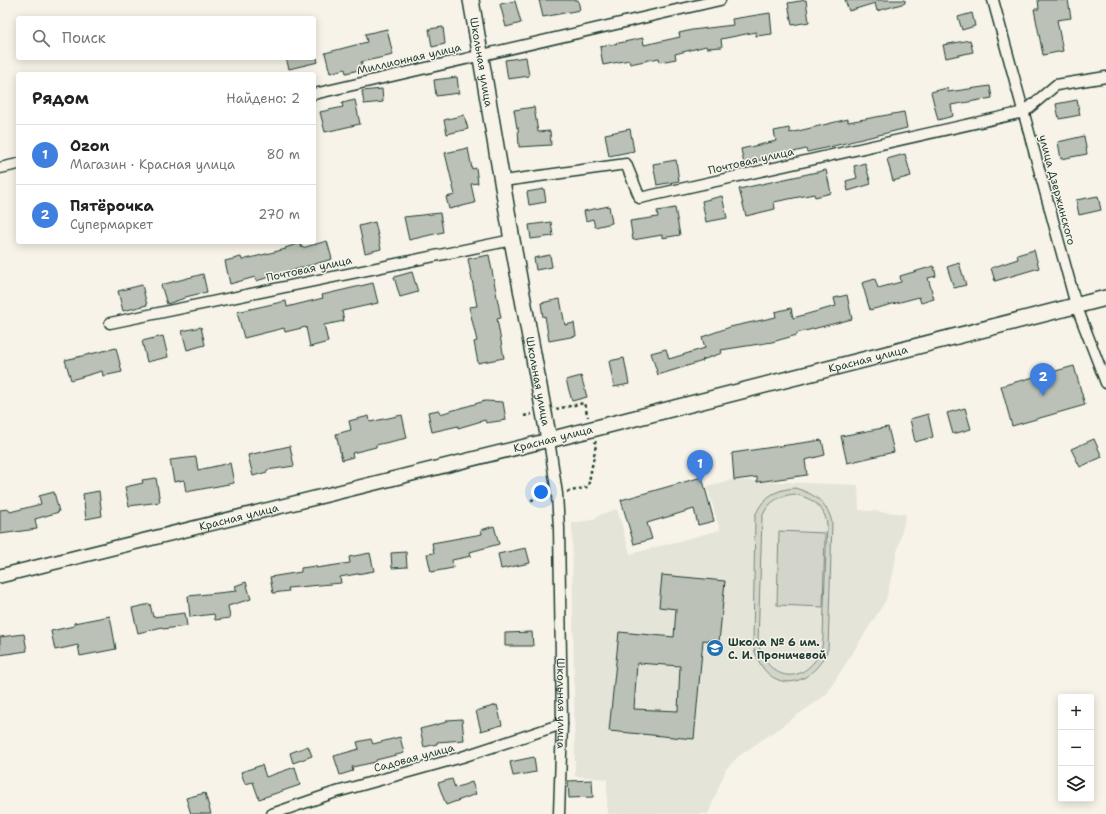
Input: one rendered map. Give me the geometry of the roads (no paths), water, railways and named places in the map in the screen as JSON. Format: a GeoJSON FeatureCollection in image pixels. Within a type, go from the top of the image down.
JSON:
{"type":"FeatureCollection","features":[{"type":"Feature","properties":{"kind":"main road","name":"Школьная улица"},"geometry":{"type":"LineString","coordinates":[[471,0],[512,240],[549,440]]}},
{"type":"Feature","properties":{"kind":"main road","name":"Красная улица"},"geometry":{"type":"LineString","coordinates":[[549,440],[1106,298]]}},
{"type":"Feature","properties":{"kind":"street","name":"Миллионная улица"},"geometry":{"type":"LineString","coordinates":[[316,94],[720,0]]}},
{"type":"Feature","properties":{"kind":"street","name":"улица Дзержинского"},"geometry":{"type":"LineString","coordinates":[[993,0],[1076,305],[1106,383]]}},
{"type":"Feature","properties":{"kind":"street"},"geometry":{"type":"LineString","coordinates":[[1024,112],[1056,85],[1106,77]]}},
{"type":"Feature","properties":{"kind":"street","name":"Почтовая улица"},"geometry":{"type":"LineString","coordinates":[[503,181],[626,164],[640,198],[1024,112]]}},
{"type":"Feature","properties":{"kind":"street"},"geometry":{"type":"LineString","coordinates":[[0,168],[16,164]]}},
{"type":"Feature","properties":{"kind":"street","name":"Почтовая улица"},"geometry":{"type":"LineString","coordinates":[[110,323],[512,240]]}},
{"type":"Feature","properties":{"kind":"street","name":"Красная улица"},"geometry":{"type":"LineString","coordinates":[[0,576],[549,440]]}},
{"type":"Feature","properties":{"kind":"street","name":"Школьная улица"},"geometry":{"type":"LineString","coordinates":[[549,440],[557,494],[559,528],[562,724],[559,814]]}},
{"type":"Feature","properties":{"kind":"street","name":"Садовая улица"},"geometry":{"type":"LineString","coordinates":[[272,814],[333,793],[462,757],[562,724]]}},
{"type":"Feature","properties":{"kind":"place","name":"Пятёрочка"},"geometry":{"type":"Point","coordinates":[1043,396]}},
{"type":"Feature","properties":{"kind":"place","name":"Ozon"},"geometry":{"type":"Point","coordinates":[700,483]}},
{"type":"Feature","properties":{"kind":"place","name":"Школа № 6 им. С. И. Проничевой"},"geometry":{"type":"Point","coordinates":[715,648]}}]}
